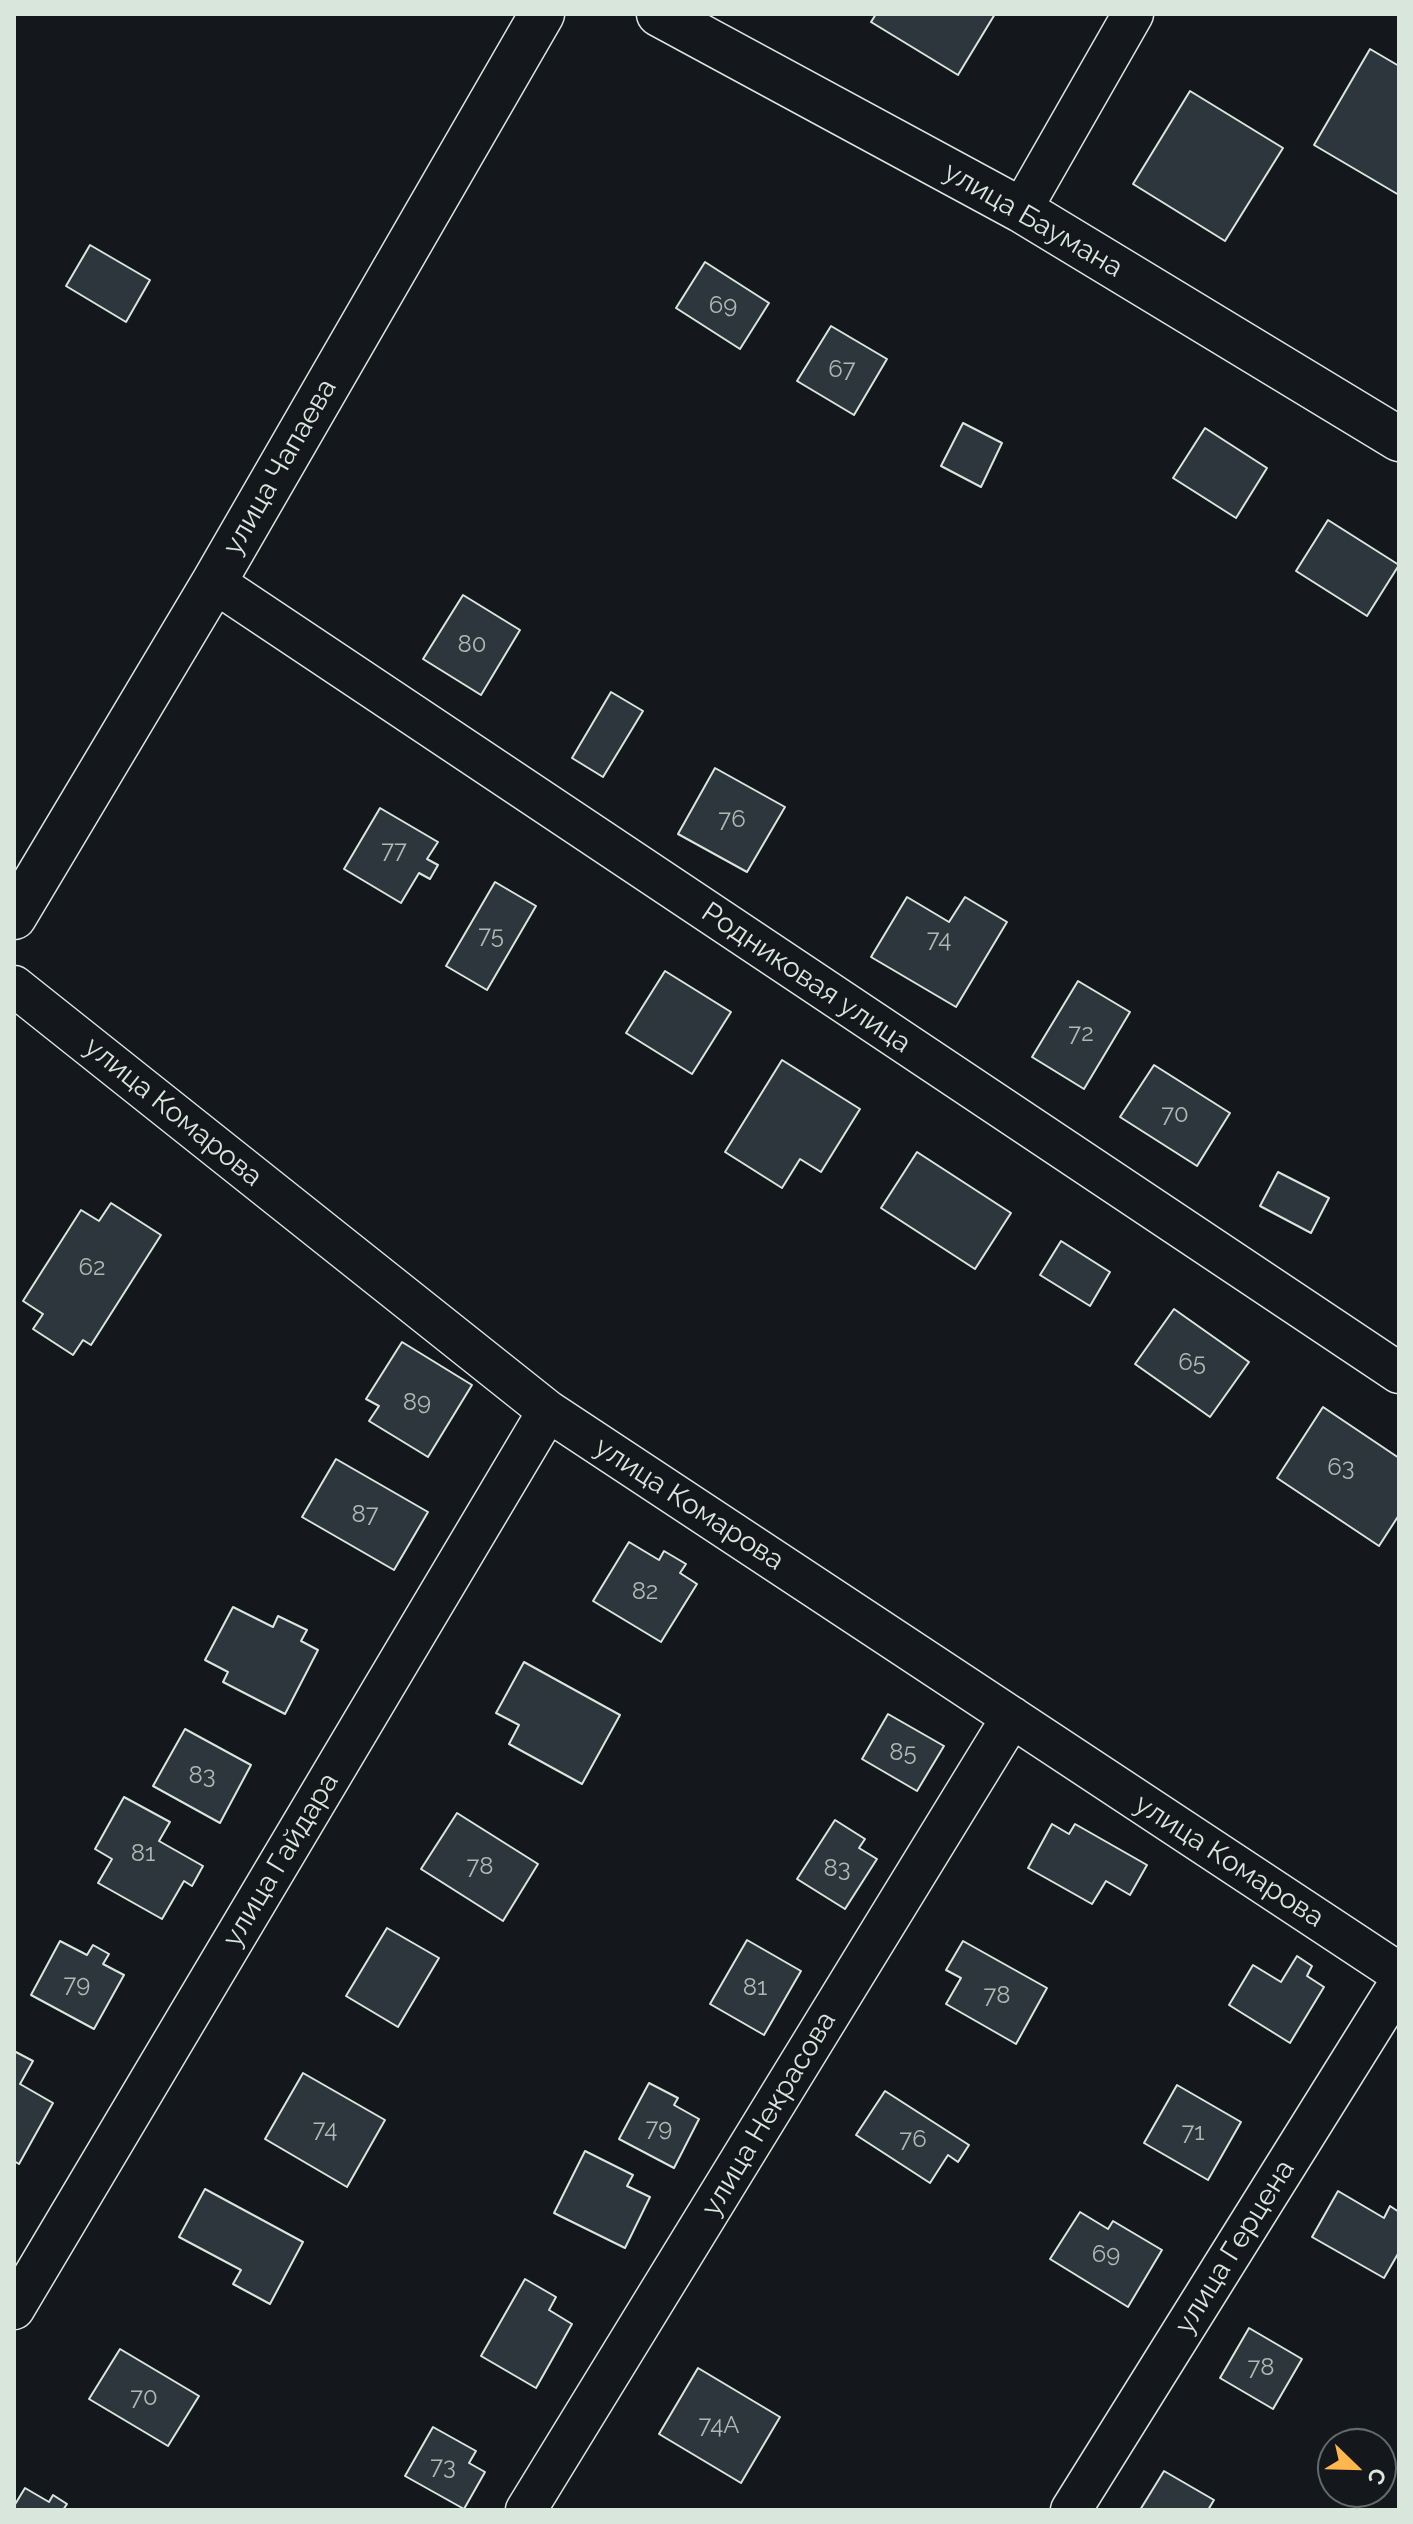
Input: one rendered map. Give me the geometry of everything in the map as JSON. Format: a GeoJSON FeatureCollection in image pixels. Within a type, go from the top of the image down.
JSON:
{"type":"FeatureCollection","features":[{"type":"Feature","properties":{"kind":"street","name":"улица Чапаева"},"geometry":{"type":"LineString","coordinates":[[14,917],[214,582],[542,14]]}},
{"type":"Feature","properties":{"kind":"street","name":"улица Баумана"},"geometry":{"type":"LineString","coordinates":[[659,14],[1021,210],[1399,439]]}},
{"type":"Feature","properties":{"kind":"street"},"geometry":{"type":"LineString","coordinates":[[1021,210],[1133,14]]}},
{"type":"Feature","properties":{"kind":"street","name":"Родниковая улица"},"geometry":{"type":"LineString","coordinates":[[214,582],[1399,1373]]}},
{"type":"Feature","properties":{"kind":"street","name":"улица Комарова"},"geometry":{"type":"LineString","coordinates":[[14,986],[548,1411],[1399,1973]]}},
{"type":"Feature","properties":{"kind":"street","name":"улица Гайдара"},"geometry":{"type":"LineString","coordinates":[[14,2309],[548,1411]]}},
{"type":"Feature","properties":{"kind":"street","name":"улица Некрасова"},"geometry":{"type":"LineString","coordinates":[[526,2510],[1012,1717]]}},
{"type":"Feature","properties":{"kind":"street","name":"улица Герцена"},"geometry":{"type":"LineString","coordinates":[[1071,2510],[1399,1984]]}},
{"type":"Feature","properties":{"kind":"building"},"geometry":{"type":"Polygon","coordinates":[[[876,14],[995,14],[958,75],[871,22],[876,14]]]}},
{"type":"Feature","properties":{"kind":"building"},"geometry":{"type":"Polygon","coordinates":[[[1370,49],[1399,66],[1399,195],[1314,145],[1370,49]]]}},
{"type":"Feature","properties":{"kind":"building"},"geometry":{"type":"Polygon","coordinates":[[[1190,91],[1283,148],[1225,241],[1133,184],[1190,91]]]}},
{"type":"Feature","properties":{"kind":"building"},"geometry":{"type":"Polygon","coordinates":[[[90,245],[150,280],[126,322],[66,286],[90,245]]]}},
{"type":"Feature","properties":{"kind":"building"},"geometry":{"type":"Polygon","coordinates":[[[705,262],[769,303],[740,349],[676,308],[705,262]]]}},
{"type":"Feature","properties":{"kind":"building"},"geometry":{"type":"Polygon","coordinates":[[[831,326],[887,359],[854,415],[797,381],[831,326]]]}},
{"type":"Feature","properties":{"kind":"building"},"geometry":{"type":"Polygon","coordinates":[[[963,423],[1002,443],[981,487],[941,466],[963,423]]]}},
{"type":"Feature","properties":{"kind":"building"},"geometry":{"type":"Polygon","coordinates":[[[1205,428],[1267,468],[1236,518],[1173,478],[1205,428]]]}},
{"type":"Feature","properties":{"kind":"building"},"geometry":{"type":"Polygon","coordinates":[[[1328,520],[1399,565],[1367,616],[1296,571],[1328,520]]]}},
{"type":"Feature","properties":{"kind":"building"},"geometry":{"type":"Polygon","coordinates":[[[463,595],[520,630],[481,695],[423,659],[463,595]]]}},
{"type":"Feature","properties":{"kind":"building"},"geometry":{"type":"Polygon","coordinates":[[[611,692],[643,711],[603,777],[572,758],[611,692]]]}},
{"type":"Feature","properties":{"kind":"building"},"geometry":{"type":"Polygon","coordinates":[[[715,768],[785,807],[747,872],[678,834],[715,768]]]}},
{"type":"Feature","properties":{"kind":"building"},"geometry":{"type":"Polygon","coordinates":[[[380,808],[438,842],[427,859],[438,865],[430,879],[419,873],[401,903],[344,869],[380,808]]]}},
{"type":"Feature","properties":{"kind":"building"},"geometry":{"type":"Polygon","coordinates":[[[495,882],[536,906],[487,990],[446,966],[495,882]]]}},
{"type":"Feature","properties":{"kind":"building"},"geometry":{"type":"Polygon","coordinates":[[[907,897],[949,922],[965,897],[1007,922],[956,1007],[871,957],[907,897]]]}},
{"type":"Feature","properties":{"kind":"building"},"geometry":{"type":"Polygon","coordinates":[[[665,971],[731,1012],[692,1074],[626,1033],[665,971]]]}},
{"type":"Feature","properties":{"kind":"building"},"geometry":{"type":"Polygon","coordinates":[[[1078,981],[1130,1012],[1084,1089],[1032,1057],[1078,981]]]}},
{"type":"Feature","properties":{"kind":"building"},"geometry":{"type":"Polygon","coordinates":[[[782,1060],[860,1109],[821,1172],[800,1159],[782,1188],[725,1152],[782,1060]]]}},
{"type":"Feature","properties":{"kind":"building"},"geometry":{"type":"Polygon","coordinates":[[[1154,1065],[1230,1113],[1197,1166],[1120,1117],[1154,1065]]]}},
{"type":"Feature","properties":{"kind":"building"},"geometry":{"type":"Polygon","coordinates":[[[917,1152],[1011,1213],[975,1269],[881,1208],[917,1152]]]}},
{"type":"Feature","properties":{"kind":"building"},"geometry":{"type":"Polygon","coordinates":[[[1278,1172],[1329,1198],[1311,1233],[1260,1206],[1278,1172]]]}},
{"type":"Feature","properties":{"kind":"building"},"geometry":{"type":"Polygon","coordinates":[[[111,1203],[161,1235],[91,1345],[83,1340],[73,1355],[33,1329],[43,1314],[23,1301],[81,1210],[99,1221],[111,1203]]]}},
{"type":"Feature","properties":{"kind":"building"},"geometry":{"type":"Polygon","coordinates":[[[1061,1241],[1110,1272],[1090,1306],[1040,1275],[1061,1241]]]}},
{"type":"Feature","properties":{"kind":"building"},"geometry":{"type":"Polygon","coordinates":[[[1174,1309],[1249,1362],[1210,1417],[1135,1364],[1174,1309]]]}},
{"type":"Feature","properties":{"kind":"building"},"geometry":{"type":"Polygon","coordinates":[[[402,1342],[472,1385],[428,1457],[369,1421],[379,1406],[366,1399],[402,1342]]]}},
{"type":"Feature","properties":{"kind":"building"},"geometry":{"type":"Polygon","coordinates":[[[1323,1407],[1399,1458],[1399,1515],[1379,1546],[1277,1478],[1323,1407]]]}},
{"type":"Feature","properties":{"kind":"building"},"geometry":{"type":"Polygon","coordinates":[[[336,1459],[428,1512],[394,1570],[302,1517],[336,1459]]]}},
{"type":"Feature","properties":{"kind":"building"},"geometry":{"type":"Polygon","coordinates":[[[629,1542],[659,1560],[664,1551],[686,1564],[680,1573],[697,1584],[661,1642],[593,1601],[629,1542]]]}},
{"type":"Feature","properties":{"kind":"building"},"geometry":{"type":"Polygon","coordinates":[[[233,1607],[273,1627],[278,1616],[307,1630],[301,1641],[318,1650],[285,1714],[223,1682],[228,1672],[205,1660],[233,1607]]]}},
{"type":"Feature","properties":{"kind":"building"},"geometry":{"type":"Polygon","coordinates":[[[524,1662],[620,1715],[582,1784],[509,1744],[519,1725],[496,1713],[524,1662]]]}},
{"type":"Feature","properties":{"kind":"building"},"geometry":{"type":"Polygon","coordinates":[[[888,1714],[944,1746],[917,1791],[862,1759],[888,1714]]]}},
{"type":"Feature","properties":{"kind":"building"},"geometry":{"type":"Polygon","coordinates":[[[185,1729],[251,1765],[220,1823],[153,1786],[185,1729]]]}},
{"type":"Feature","properties":{"kind":"building"},"geometry":{"type":"Polygon","coordinates":[[[124,1797],[170,1822],[159,1841],[203,1866],[192,1886],[184,1881],[162,1919],[98,1883],[112,1859],[95,1849],[124,1797]]]}},
{"type":"Feature","properties":{"kind":"building"},"geometry":{"type":"Polygon","coordinates":[[[457,1813],[538,1864],[503,1921],[421,1869],[457,1813]]]}},
{"type":"Feature","properties":{"kind":"building"},"geometry":{"type":"Polygon","coordinates":[[[835,1820],[865,1839],[859,1848],[877,1859],[845,1909],[797,1879],[835,1820]]]}},
{"type":"Feature","properties":{"kind":"building"},"geometry":{"type":"Polygon","coordinates":[[[1052,1824],[1069,1834],[1075,1824],[1147,1865],[1130,1895],[1106,1881],[1092,1904],[1028,1868],[1052,1824]]]}},
{"type":"Feature","properties":{"kind":"building"},"geometry":{"type":"Polygon","coordinates":[[[387,1928],[439,1958],[398,2027],[346,1996],[387,1928]]]}},
{"type":"Feature","properties":{"kind":"building"},"geometry":{"type":"Polygon","coordinates":[[[747,1940],[801,1971],[764,2035],[710,2004],[747,1940]]]}},
{"type":"Feature","properties":{"kind":"building"},"geometry":{"type":"Polygon","coordinates":[[[60,1941],[87,1955],[93,1945],[109,1954],[103,1964],[124,1975],[94,2029],[31,1995],[60,1941]]]}},
{"type":"Feature","properties":{"kind":"building"},"geometry":{"type":"Polygon","coordinates":[[[963,1941],[1047,1988],[1016,2044],[946,2004],[961,1978],[946,1970],[963,1941]]]}},
{"type":"Feature","properties":{"kind":"building"},"geometry":{"type":"Polygon","coordinates":[[[1297,1956],[1312,1966],[1307,1976],[1324,1987],[1290,2043],[1229,2005],[1253,1965],[1281,1982],[1297,1956]]]}},
{"type":"Feature","properties":{"kind":"building"},"geometry":{"type":"Polygon","coordinates":[[[14,2051],[33,2061],[20,2084],[53,2103],[19,2164],[14,2161],[14,2051]]]}},
{"type":"Feature","properties":{"kind":"building"},"geometry":{"type":"Polygon","coordinates":[[[303,2073],[385,2120],[347,2187],[265,2139],[303,2073]]]}},
{"type":"Feature","properties":{"kind":"building"},"geometry":{"type":"Polygon","coordinates":[[[649,2083],[678,2098],[674,2105],[699,2119],[674,2168],[619,2139],[649,2083]]]}},
{"type":"Feature","properties":{"kind":"building"},"geometry":{"type":"Polygon","coordinates":[[[1177,2085],[1241,2122],[1208,2180],[1144,2143],[1177,2085]]]}},
{"type":"Feature","properties":{"kind":"building"},"geometry":{"type":"Polygon","coordinates":[[[885,2091],[969,2145],[958,2162],[948,2155],[930,2183],[856,2135],[885,2091]]]}},
{"type":"Feature","properties":{"kind":"building"},"geometry":{"type":"Polygon","coordinates":[[[585,2151],[633,2175],[627,2186],[650,2197],[625,2248],[554,2213],[585,2151]]]}},
{"type":"Feature","properties":{"kind":"building"},"geometry":{"type":"Polygon","coordinates":[[[205,2189],[303,2242],[270,2304],[233,2284],[241,2270],[179,2237],[205,2189]]]}},
{"type":"Feature","properties":{"kind":"building"},"geometry":{"type":"Polygon","coordinates":[[[1338,2191],[1384,2218],[1390,2206],[1399,2212],[1399,2252],[1384,2278],[1312,2237],[1338,2191]]]}},
{"type":"Feature","properties":{"kind":"building"},"geometry":{"type":"Polygon","coordinates":[[[1080,2212],[1108,2229],[1113,2221],[1162,2250],[1128,2307],[1050,2259],[1080,2212]]]}},
{"type":"Feature","properties":{"kind":"building"},"geometry":{"type":"Polygon","coordinates":[[[525,2279],[556,2297],[549,2310],[572,2324],[536,2388],[481,2356],[525,2279]]]}},
{"type":"Feature","properties":{"kind":"building"},"geometry":{"type":"Polygon","coordinates":[[[1249,2328],[1302,2359],[1273,2409],[1220,2378],[1249,2328]]]}},
{"type":"Feature","properties":{"kind":"building"},"geometry":{"type":"Polygon","coordinates":[[[120,2349],[199,2396],[168,2446],[89,2399],[120,2349]]]}},
{"type":"Feature","properties":{"kind":"building"},"geometry":{"type":"Polygon","coordinates":[[[698,2368],[780,2417],[741,2483],[659,2434],[698,2368]]]}},
{"type":"Feature","properties":{"kind":"building"},"geometry":{"type":"Polygon","coordinates":[[[433,2427],[476,2451],[469,2463],[485,2472],[464,2509],[405,2476],[433,2427]]]}},
{"type":"Feature","properties":{"kind":"building"},"geometry":{"type":"Polygon","coordinates":[[[1164,2471],[1214,2500],[1208,2510],[1140,2510],[1164,2471]]]}},
{"type":"Feature","properties":{"kind":"building"},"geometry":{"type":"Polygon","coordinates":[[[25,2488],[49,2502],[53,2495],[67,2504],[63,2510],[14,2510],[25,2488]]]}}]}
